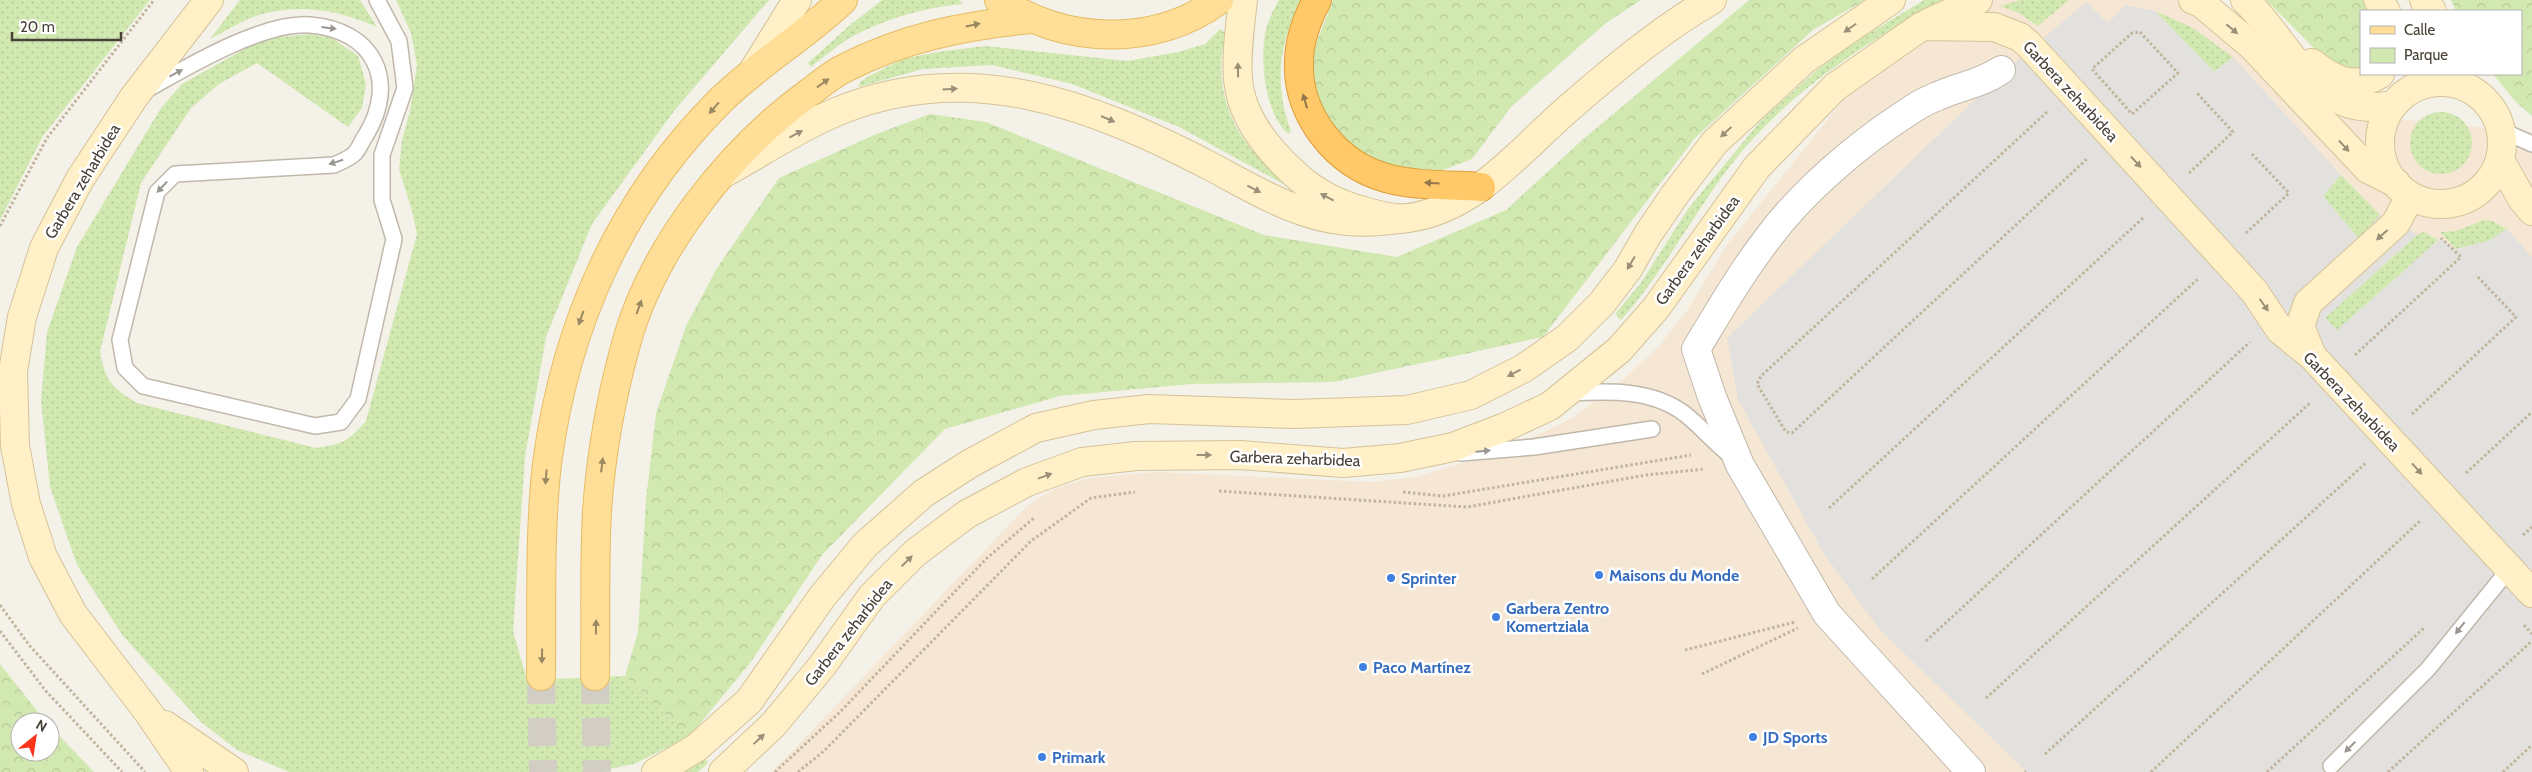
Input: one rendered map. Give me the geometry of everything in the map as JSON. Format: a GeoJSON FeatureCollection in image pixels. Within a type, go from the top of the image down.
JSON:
{"type":"FeatureCollection","features":[{"type":"Feature","properties":{"kind":"highway"},"geometry":{"type":"LineString","coordinates":[[1317,0],[1302,38],[1299,62],[1301,86],[1308,110],[1319,130],[1332,147],[1361,168],[1387,178],[1481,187]]}},
{"type":"Feature","properties":{"kind":"main road"},"geometry":{"type":"LineString","coordinates":[[541,676],[543,512],[548,464],[557,409],[572,342],[593,286],[624,227],[661,168],[722,100],[824,18],[842,0]]}},
{"type":"Feature","properties":{"kind":"main road"},"geometry":{"type":"LineString","coordinates":[[999,0],[1031,19],[1074,32],[1118,35],[1163,28],[1204,11],[1219,0]]}},
{"type":"Feature","properties":{"kind":"main road"},"geometry":{"type":"LineString","coordinates":[[595,676],[599,492],[610,409],[626,342],[647,285],[681,228],[722,174],[782,112],[840,70],[883,50],[930,35],[981,24],[1031,19]]}},
{"type":"Feature","properties":{"kind":"street","name":"Garbera zeharbidea"},"geometry":{"type":"LineString","coordinates":[[189,772],[148,712],[73,614],[43,557],[26,504],[15,446],[13,371],[22,317],[44,248],[80,179],[134,97],[209,0]]}},
{"type":"Feature","properties":{"kind":"street"},"geometry":{"type":"LineString","coordinates":[[750,76],[797,0]]}},
{"type":"Feature","properties":{"kind":"street"},"geometry":{"type":"LineString","coordinates":[[1243,0],[1237,51],[1238,81],[1247,111],[1261,138],[1280,161],[1301,180],[1325,196],[1351,208],[1379,216],[1408,218]]}},
{"type":"Feature","properties":{"kind":"street"},"geometry":{"type":"LineString","coordinates":[[722,174],[836,112],[877,99],[918,91],[961,88],[1002,90],[1043,97],[1082,108],[1168,145],[1284,205],[1315,216],[1346,221],[1378,222],[1408,218],[1436,210],[1481,187],[1511,163],[1570,107],[1627,60],[1712,0]]}},
{"type":"Feature","properties":{"kind":"street"},"geometry":{"type":"LineString","coordinates":[[656,772],[696,748],[749,701],[822,597],[865,545],[924,493],[971,463],[1036,428],[1094,415],[1149,409],[1294,414],[1407,410],[1471,395],[1524,368],[1568,338],[1602,302],[1628,269],[1676,193],[1715,142],[1804,60],[1891,0]]}},
{"type":"Feature","properties":{"kind":"street"},"geometry":{"type":"LineString","coordinates":[[1922,26],[1978,0]]}},
{"type":"Feature","properties":{"kind":"street"},"geometry":{"type":"LineString","coordinates":[[2193,0],[2201,3],[2251,45],[2368,169],[2403,190],[2437,204],[2464,200],[2486,184],[2500,160],[2502,146],[2501,130],[2496,115],[2470,75]]}},
{"type":"Feature","properties":{"kind":"street"},"geometry":{"type":"LineString","coordinates":[[2245,0],[2277,36],[2314,83],[2337,101],[2365,108],[2399,92],[2408,92],[2427,83],[2448,82],[2469,88],[2486,101]]}},
{"type":"Feature","properties":{"kind":"street","name":"Garbera zeharbidea"},"geometry":{"type":"LineString","coordinates":[[723,772],[773,726],[822,666],[872,596],[915,553],[967,514],[1027,482],[1082,462],[1136,456],[1240,455],[1343,463],[1400,458],[1453,447],[1505,427],[1550,406],[1619,350],[1656,308],[1757,167],[1835,87],[1922,26],[1994,27],[2020,37],[2254,291],[2280,330],[2312,356],[2532,593]]}},
{"type":"Feature","properties":{"kind":"street"},"geometry":{"type":"LineString","coordinates":[[2277,36],[2327,76],[2340,82],[2366,81],[2378,75]]}},
{"type":"Feature","properties":{"kind":"street"},"geometry":{"type":"LineString","coordinates":[[1971,772],[1827,614],[1740,465],[1712,397],[1696,349],[1739,278],[1769,236],[1803,199],[1850,155],[1905,114],[1938,96],[1987,80],[2001,70]]}},
{"type":"Feature","properties":{"kind":"street"},"geometry":{"type":"LineString","coordinates":[[2399,92],[2383,124],[2380,145],[2384,166],[2403,190]]}},
{"type":"Feature","properties":{"kind":"street"},"geometry":{"type":"LineString","coordinates":[[2500,160],[2522,199],[2532,211]]}},
{"type":"Feature","properties":{"kind":"street"},"geometry":{"type":"LineString","coordinates":[[2312,356],[2300,326],[2308,303],[2396,223],[2403,190]]}},
{"type":"Feature","properties":{"kind":"street","name":"Garbera zeharbidea"},"geometry":{"type":"LineString","coordinates":[[148,712],[234,772]]}},
{"type":"Feature","properties":{"kind":"lane"},"geometry":{"type":"LineString","coordinates":[[134,97],[180,71],[264,31],[307,25],[338,29],[371,54],[382,83],[373,123],[354,154],[334,165],[175,174],[157,192],[120,340],[125,368],[143,386],[315,426],[341,422],[358,399],[394,239],[382,200],[382,155],[405,88],[399,41],[377,0]]}},
{"type":"Feature","properties":{"kind":"lane"},"geometry":{"type":"LineString","coordinates":[[2501,130],[2532,144]]}},
{"type":"Feature","properties":{"kind":"lane"},"geometry":{"type":"LineString","coordinates":[[1566,393],[1616,391],[1654,398],[1685,414],[1740,465]]}},
{"type":"Feature","properties":{"kind":"lane"},"geometry":{"type":"LineString","coordinates":[[1400,458],[1534,447],[1652,429]]}},
{"type":"Feature","properties":{"kind":"lane"},"geometry":{"type":"LineString","coordinates":[[2331,766],[2428,669],[2510,568]]}},
{"type":"Feature","properties":{"kind":"path"},"geometry":{"type":"LineString","coordinates":[[0,226],[48,138],[154,0]]}},
{"type":"Feature","properties":{"kind":"path"},"geometry":{"type":"LineString","coordinates":[[2092,69],[2132,33],[2140,32],[2178,73],[2132,114]]}},
{"type":"Feature","properties":{"kind":"path"},"geometry":{"type":"LineString","coordinates":[[2188,174],[2233,132],[2196,92]]}},
{"type":"Feature","properties":{"kind":"path"},"geometry":{"type":"LineString","coordinates":[[2050,109],[1761,376],[1757,384],[1786,432],[1792,433],[2091,156]]}},
{"type":"Feature","properties":{"kind":"path"},"geometry":{"type":"LineString","coordinates":[[2244,235],[2289,193],[2251,153]]}},
{"type":"Feature","properties":{"kind":"path"},"geometry":{"type":"LineString","coordinates":[[1829,508],[2146,216]]}},
{"type":"Feature","properties":{"kind":"path"},"geometry":{"type":"LineString","coordinates":[[2348,348],[2355,355],[2461,257],[2441,238]]}},
{"type":"Feature","properties":{"kind":"path"},"geometry":{"type":"LineString","coordinates":[[2410,415],[2516,317],[2476,275]]}},
{"type":"Feature","properties":{"kind":"path"},"geometry":{"type":"LineString","coordinates":[[1872,579],[2201,276]]}},
{"type":"Feature","properties":{"kind":"path"},"geometry":{"type":"LineString","coordinates":[[1926,641],[2256,336]]}},
{"type":"Feature","properties":{"kind":"path"},"geometry":{"type":"LineString","coordinates":[[1986,698],[2314,399]]}},
{"type":"Feature","properties":{"kind":"path"},"geometry":{"type":"LineString","coordinates":[[2463,475],[2532,412]]}},
{"type":"Feature","properties":{"kind":"path"},"geometry":{"type":"LineString","coordinates":[[1395,492],[1444,496],[1692,455]]}},
{"type":"Feature","properties":{"kind":"path"},"geometry":{"type":"LineString","coordinates":[[2045,754],[2370,460]]}},
{"type":"Feature","properties":{"kind":"path"},"geometry":{"type":"LineString","coordinates":[[1209,490],[1467,507],[1646,475],[1740,465]]}},
{"type":"Feature","properties":{"kind":"path"},"geometry":{"type":"LineString","coordinates":[[798,772],[824,751],[1031,541],[1091,498],[1141,491]]}},
{"type":"Feature","properties":{"kind":"path"},"geometry":{"type":"LineString","coordinates":[[775,772],[840,712],[986,559],[1037,516]]}},
{"type":"Feature","properties":{"kind":"path"},"geometry":{"type":"LineString","coordinates":[[2151,772],[2423,518]]}},
{"type":"Feature","properties":{"kind":"path"},"geometry":{"type":"LineString","coordinates":[[2521,538],[2532,527]]}},
{"type":"Feature","properties":{"kind":"path"},"geometry":{"type":"LineString","coordinates":[[0,605],[29,644],[145,772]]}},
{"type":"Feature","properties":{"kind":"path"},"geometry":{"type":"LineString","coordinates":[[1685,650],[1827,614]]}},
{"type":"Feature","properties":{"kind":"path"},"geometry":{"type":"LineString","coordinates":[[1702,674],[1827,614]]}},
{"type":"Feature","properties":{"kind":"path"},"geometry":{"type":"LineString","coordinates":[[2267,772],[2428,625]]}},
{"type":"Feature","properties":{"kind":"path"},"geometry":{"type":"LineString","coordinates":[[0,631],[46,690],[122,772]]}},
{"type":"Feature","properties":{"kind":"path"},"geometry":{"type":"LineString","coordinates":[[2388,772],[2532,641]]}},
{"type":"Feature","properties":{"kind":"path"},"geometry":{"type":"LineString","coordinates":[[2503,772],[2532,745]]}},
{"type":"Feature","properties":{"kind":"shaded area"},"geometry":{"type":"Polygon","coordinates":[[[1990,0],[2187,0],[2381,117],[2532,133],[2532,772],[772,772],[1027,506],[1056,488],[1089,478],[1157,472],[1371,482],[1415,477],[1507,450],[1574,417],[1625,378],[1659,346],[1688,309],[1727,245],[1861,78],[1990,0]]]}},
{"type":"Feature","properties":{"kind":"shaded area"},"geometry":{"type":"Polygon","coordinates":[[[2086,2],[2108,23],[2125,5],[2155,11],[2214,72],[2233,57],[2341,175],[2323,196],[2358,238],[2380,215],[2418,234],[2325,318],[2337,330],[2441,238],[2455,249],[2489,241],[2507,229],[2532,257],[2532,772],[2027,772],[1879,629],[1824,554],[1738,400],[1727,338],[2007,69],[2086,2]]]}},
{"type":"Feature","properties":{"kind":"green space"},"geometry":{"type":"Polygon","coordinates":[[[0,0],[150,0],[43,136],[0,220],[0,0]]]}},
{"type":"Feature","properties":{"kind":"green space"},"geometry":{"type":"Polygon","coordinates":[[[240,0],[360,0],[377,27],[334,13],[319,10],[290,9],[253,17],[210,39],[240,0]]]}},
{"type":"Feature","properties":{"kind":"green space"},"geometry":{"type":"Polygon","coordinates":[[[396,0],[769,0],[674,111],[592,224],[546,337],[525,457],[513,631],[527,680],[625,676],[689,737],[634,764],[594,772],[289,772],[237,750],[201,722],[123,636],[77,565],[50,487],[41,401],[47,332],[77,247],[161,108],[182,84],[262,39],[309,34],[332,38],[358,56],[366,84],[362,108],[348,127],[257,63],[219,84],[191,108],[141,183],[100,352],[102,362],[107,377],[115,388],[137,403],[316,448],[345,441],[366,421],[417,234],[399,169],[402,140],[410,111],[417,65],[411,33],[396,0]]]}},
{"type":"Feature","properties":{"kind":"green space"},"geometry":{"type":"Polygon","coordinates":[[[882,0],[959,0],[963,4],[949,5],[908,14],[881,23],[849,38],[811,67],[808,63],[850,25],[882,0]]]}},
{"type":"Feature","properties":{"kind":"green space"},"geometry":{"type":"Polygon","coordinates":[[[1279,0],[1302,0],[1288,32],[1281,64],[1282,97],[1291,131],[1288,134],[1275,115],[1270,103],[1263,64],[1266,29],[1279,0]]]}},
{"type":"Feature","properties":{"kind":"green space"},"geometry":{"type":"Polygon","coordinates":[[[1333,0],[1641,0],[1606,23],[1511,107],[1472,159],[1438,172],[1406,173],[1360,161],[1329,129],[1309,83],[1313,51],[1333,0]]]}},
{"type":"Feature","properties":{"kind":"green space"},"geometry":{"type":"Polygon","coordinates":[[[1749,0],[1865,0],[1813,30],[1695,138],[1543,337],[1334,382],[1192,384],[1060,396],[945,429],[822,555],[750,663],[689,737],[625,676],[638,632],[646,500],[656,413],[686,326],[717,268],[779,178],[874,135],[930,114],[986,122],[1264,235],[1397,257],[1506,210],[1580,142],[1749,0]]]}},
{"type":"Feature","properties":{"kind":"green space"},"geometry":{"type":"Polygon","coordinates":[[[1924,0],[1946,0],[1884,34],[1825,74],[1797,97],[1746,146],[1711,192],[1649,285],[1621,320],[1615,314],[1640,284],[1688,209],[1763,118],[1818,69],[1853,43],[1924,0]]]}},
{"type":"Feature","properties":{"kind":"green space"},"geometry":{"type":"Polygon","coordinates":[[[2021,0],[2069,0],[2038,26],[2019,13],[2000,6],[2021,0]]]}},
{"type":"Feature","properties":{"kind":"green space"},"geometry":{"type":"Polygon","coordinates":[[[2266,0],[2366,0],[2376,10],[2360,10],[2360,69],[2345,70],[2316,50],[2266,0]]]}},
{"type":"Feature","properties":{"kind":"green space"},"geometry":{"type":"Polygon","coordinates":[[[2451,0],[2532,0],[2532,116],[2515,101],[2494,75],[2522,75],[2522,10],[2456,10],[2451,0]]]}},
{"type":"Feature","properties":{"kind":"green space"},"geometry":{"type":"Polygon","coordinates":[[[2155,11],[2193,28],[2233,57],[2214,72],[2155,11]]]}},
{"type":"Feature","properties":{"kind":"green space"},"geometry":{"type":"Polygon","coordinates":[[[1220,29],[1226,33],[1221,65],[1222,81],[1225,97],[1237,127],[1245,141],[1256,154],[1292,181],[1300,193],[1179,127],[1072,84],[992,65],[923,69],[858,87],[860,82],[869,76],[903,59],[937,52],[986,46],[1128,61],[1178,52],[1205,44],[1220,29]]]}},
{"type":"Feature","properties":{"kind":"green space"},"geometry":{"type":"Polygon","coordinates":[[[2435,112],[2447,112],[2463,121],[2470,131],[2472,143],[2470,155],[2463,165],[2447,174],[2435,174],[2424,169],[2415,160],[2410,149],[2410,137],[2415,126],[2424,117],[2435,112]]]}},
{"type":"Feature","properties":{"kind":"green space"},"geometry":{"type":"Polygon","coordinates":[[[2341,175],[2380,215],[2359,239],[2322,196],[2341,175]]]}},
{"type":"Feature","properties":{"kind":"green space"},"geometry":{"type":"Polygon","coordinates":[[[2484,220],[2492,221],[2507,229],[2489,241],[2456,249],[2440,232],[2456,231],[2484,220]]]}},
{"type":"Feature","properties":{"kind":"green space"},"geometry":{"type":"Polygon","coordinates":[[[2424,232],[2438,240],[2338,331],[2325,318],[2418,234],[2424,232]]]}},
{"type":"Feature","properties":{"kind":"green space"},"geometry":{"type":"Polygon","coordinates":[[[0,664],[38,712],[10,712],[10,762],[60,762],[60,736],[94,772],[0,772],[0,664]]]}},
{"type":"Feature","properties":{"kind":"green space"},"geometry":{"type":"Polygon","coordinates":[[[704,756],[708,763],[698,772],[683,772],[704,756]]]}},
{"type":"Feature","properties":{"kind":"tunnel"},"geometry":{"type":"LineString","coordinates":[[541,676],[543,772]]}},
{"type":"Feature","properties":{"kind":"tunnel"},"geometry":{"type":"LineString","coordinates":[[595,676],[597,772]]}},
{"type":"Feature","properties":{"kind":"place","name":"Maisons du Monde"},"geometry":{"type":"Point","coordinates":[1599,575]}},
{"type":"Feature","properties":{"kind":"place","name":"Sprinter"},"geometry":{"type":"Point","coordinates":[1391,578]}},
{"type":"Feature","properties":{"kind":"place","name":"Garbera Zentro Komertziala"},"geometry":{"type":"Point","coordinates":[1496,617]}},
{"type":"Feature","properties":{"kind":"place","name":"Paco Martínez"},"geometry":{"type":"Point","coordinates":[1363,667]}},
{"type":"Feature","properties":{"kind":"place","name":"JD Sports"},"geometry":{"type":"Point","coordinates":[1753,737]}},
{"type":"Feature","properties":{"kind":"place","name":"Primark"},"geometry":{"type":"Point","coordinates":[1042,757]}}]}
